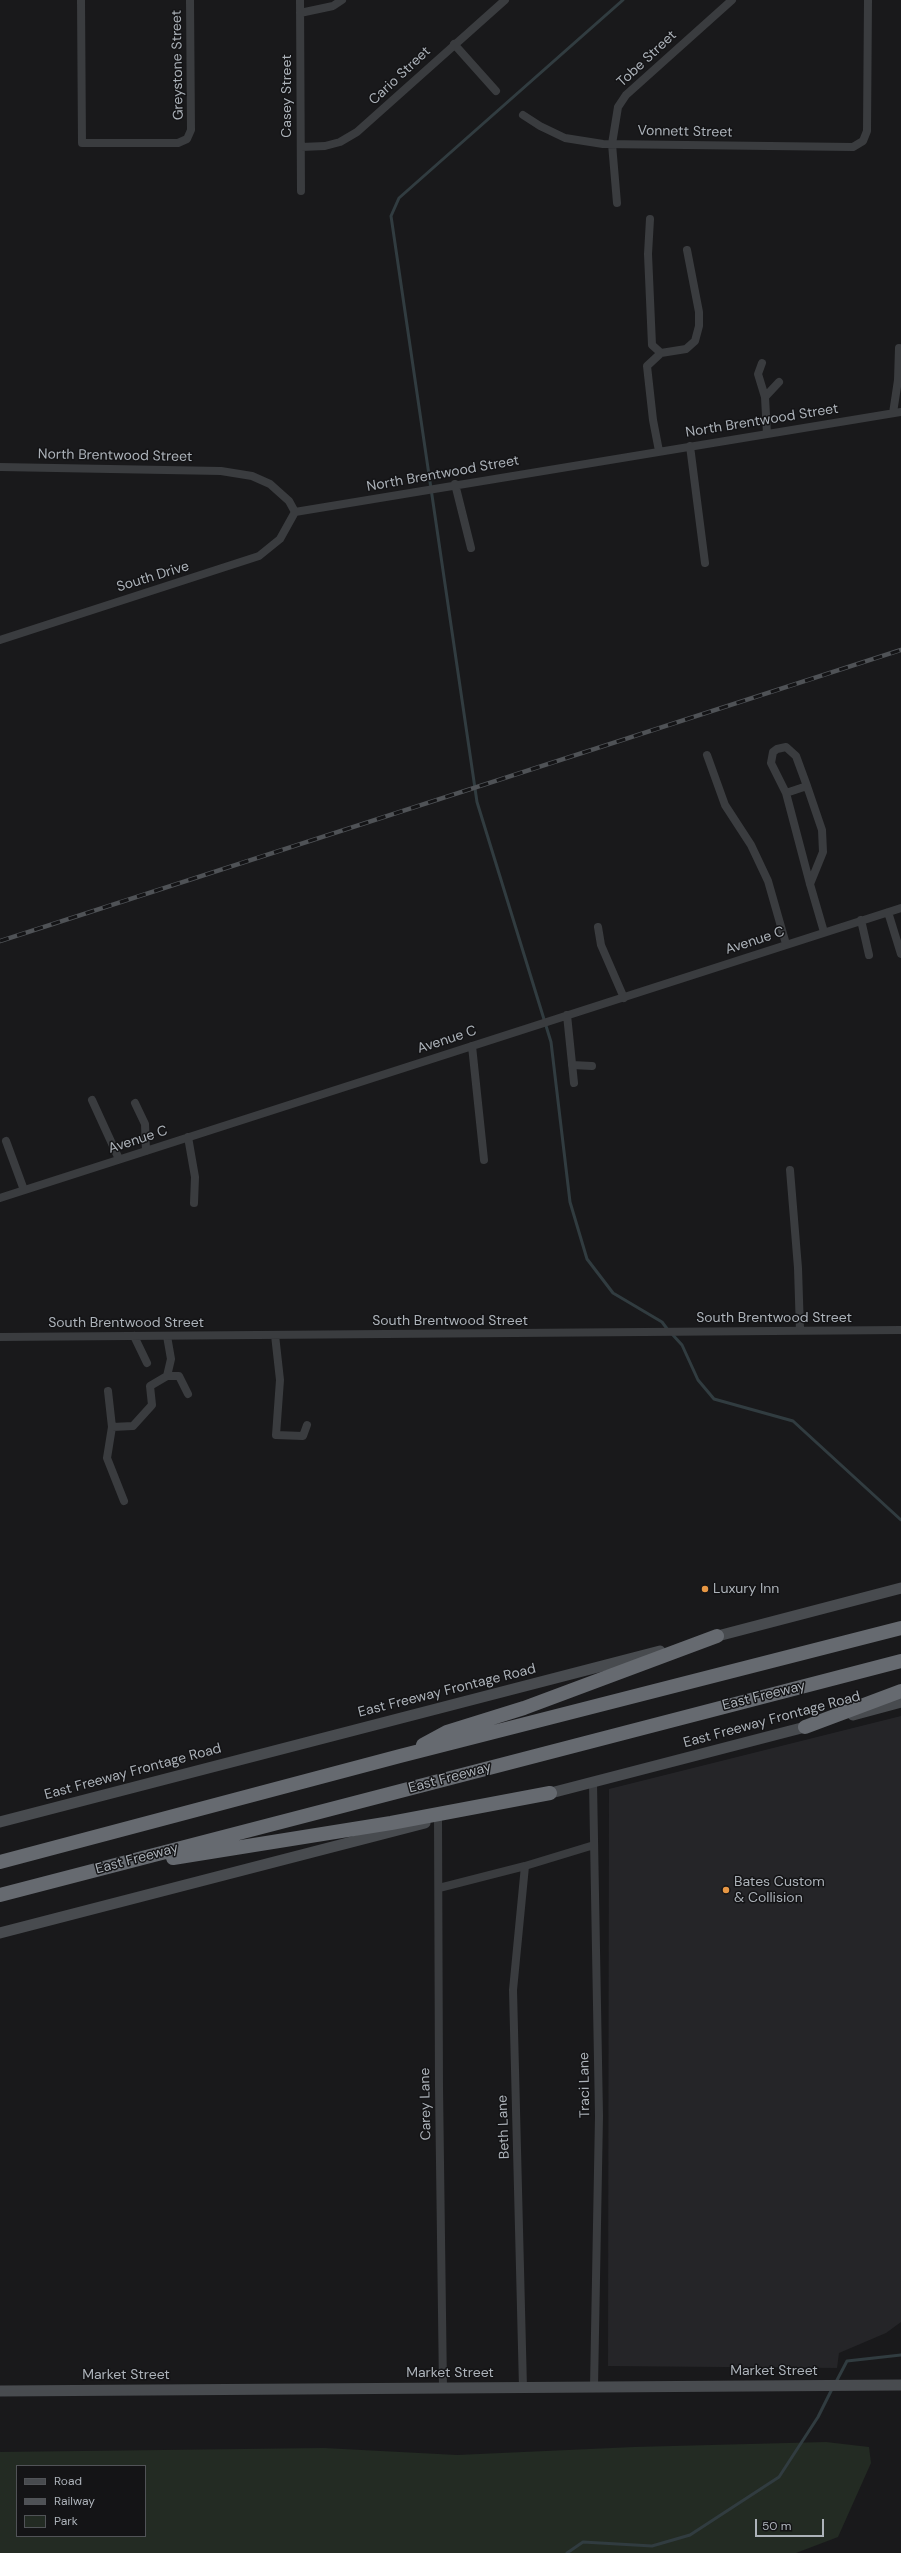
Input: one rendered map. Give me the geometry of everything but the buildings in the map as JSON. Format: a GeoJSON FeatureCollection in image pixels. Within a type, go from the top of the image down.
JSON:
{"type":"FeatureCollection","features":[{"type":"Feature","properties":{"kind":"highway"},"geometry":{"type":"LineString","coordinates":[[0,1862],[400,1756],[901,1628]]}},
{"type":"Feature","properties":{"kind":"highway"},"geometry":{"type":"LineString","coordinates":[[400,1756],[448,1732],[524,1708],[717,1636]]}},
{"type":"Feature","properties":{"kind":"highway","name":"East Freeway"},"geometry":{"type":"LineString","coordinates":[[0,1895],[901,1661]]}},
{"type":"Feature","properties":{"kind":"highway"},"geometry":{"type":"LineString","coordinates":[[805,1727],[901,1691]]}},
{"type":"Feature","properties":{"kind":"highway"},"geometry":{"type":"LineString","coordinates":[[74,1876],[398,1822],[550,1793]]}},
{"type":"Feature","properties":{"kind":"main road","name":"East Freeway Frontage Road"},"geometry":{"type":"LineString","coordinates":[[0,1822],[901,1588]]}},
{"type":"Feature","properties":{"kind":"main road","name":"East Freeway Frontage Road"},"geometry":{"type":"LineString","coordinates":[[0,1933],[438,1820],[593,1783],[901,1702]]}},
{"type":"Feature","properties":{"kind":"main road","name":"Market Street"},"geometry":{"type":"LineString","coordinates":[[0,2391],[901,2385]]}},
{"type":"Feature","properties":{"kind":"street","name":"Greystone Street"},"geometry":{"type":"LineString","coordinates":[[81,0],[82,143],[178,142],[187,140],[191,130],[190,0]]}},
{"type":"Feature","properties":{"kind":"street","name":"Casey Street"},"geometry":{"type":"LineString","coordinates":[[300,0],[301,191]]}},
{"type":"Feature","properties":{"kind":"street"},"geometry":{"type":"LineString","coordinates":[[300,13],[332,6],[342,0]]}},
{"type":"Feature","properties":{"kind":"street","name":"Cario Street"},"geometry":{"type":"LineString","coordinates":[[301,147],[325,146],[340,142],[357,132],[505,0]]}},
{"type":"Feature","properties":{"kind":"street","name":"Tobe Street"},"geometry":{"type":"LineString","coordinates":[[617,203],[612,144],[618,107],[626,95],[732,0]]}},
{"type":"Feature","properties":{"kind":"street","name":"Vonnett Street"},"geometry":{"type":"LineString","coordinates":[[523,115],[540,126],[565,138],[612,144],[853,147],[863,141],[867,131],[868,0]]}},
{"type":"Feature","properties":{"kind":"street"},"geometry":{"type":"LineString","coordinates":[[454,44],[496,91]]}},
{"type":"Feature","properties":{"kind":"street"},"geometry":{"type":"LineString","coordinates":[[650,219],[648,254],[652,345],[661,353]]}},
{"type":"Feature","properties":{"kind":"street"},"geometry":{"type":"LineString","coordinates":[[659,451],[653,420],[647,366],[661,353],[686,349],[695,341],[699,312],[687,250]]}},
{"type":"Feature","properties":{"kind":"street"},"geometry":{"type":"LineString","coordinates":[[897,413],[899,348]]}},
{"type":"Feature","properties":{"kind":"street"},"geometry":{"type":"LineString","coordinates":[[762,363],[758,374],[765,397],[767,434]]}},
{"type":"Feature","properties":{"kind":"street"},"geometry":{"type":"LineString","coordinates":[[765,397],[779,382]]}},
{"type":"Feature","properties":{"kind":"street","name":"North Brentwood Street"},"geometry":{"type":"LineString","coordinates":[[0,467],[221,471],[252,476],[270,484],[289,501],[295,512],[455,484],[897,413]]}},
{"type":"Feature","properties":{"kind":"street"},"geometry":{"type":"LineString","coordinates":[[690,446],[706,563]]}},
{"type":"Feature","properties":{"kind":"street"},"geometry":{"type":"LineString","coordinates":[[455,484],[471,548]]}},
{"type":"Feature","properties":{"kind":"street","name":"South Drive"},"geometry":{"type":"LineString","coordinates":[[0,640],[258,556],[280,539],[295,512]]}},
{"type":"Feature","properties":{"kind":"street"},"geometry":{"type":"LineString","coordinates":[[810,884],[824,852],[822,830],[796,756],[786,747],[777,749],[773,752],[771,763],[786,793],[810,884],[824,932]]}},
{"type":"Feature","properties":{"kind":"street"},"geometry":{"type":"LineString","coordinates":[[707,755],[725,805],[751,845],[768,881],[786,944]]}},
{"type":"Feature","properties":{"kind":"street"},"geometry":{"type":"LineString","coordinates":[[786,793],[807,786]]}},
{"type":"Feature","properties":{"kind":"street","name":"Avenue C"},"geometry":{"type":"LineString","coordinates":[[0,1198],[901,908]]}},
{"type":"Feature","properties":{"kind":"street"},"geometry":{"type":"LineString","coordinates":[[888,912],[901,954]]}},
{"type":"Feature","properties":{"kind":"street"},"geometry":{"type":"LineString","coordinates":[[861,920],[869,955]]}},
{"type":"Feature","properties":{"kind":"street"},"geometry":{"type":"LineString","coordinates":[[598,927],[601,945],[624,998]]}},
{"type":"Feature","properties":{"kind":"street"},"geometry":{"type":"LineString","coordinates":[[567,1015],[574,1083]]}},
{"type":"Feature","properties":{"kind":"street"},"geometry":{"type":"LineString","coordinates":[[472,1046],[484,1160]]}},
{"type":"Feature","properties":{"kind":"street"},"geometry":{"type":"LineString","coordinates":[[572,1065],[592,1066]]}},
{"type":"Feature","properties":{"kind":"street"},"geometry":{"type":"LineString","coordinates":[[92,1100],[120,1159]]}},
{"type":"Feature","properties":{"kind":"street"},"geometry":{"type":"LineString","coordinates":[[135,1102],[145,1124],[146,1151]]}},
{"type":"Feature","properties":{"kind":"street"},"geometry":{"type":"LineString","coordinates":[[188,1137],[195,1177],[194,1203]]}},
{"type":"Feature","properties":{"kind":"street"},"geometry":{"type":"LineString","coordinates":[[6,1141],[24,1190]]}},
{"type":"Feature","properties":{"kind":"street"},"geometry":{"type":"LineString","coordinates":[[790,1170],[798,1268],[800,1331]]}},
{"type":"Feature","properties":{"kind":"street","name":"South Brentwood Street"},"geometry":{"type":"LineString","coordinates":[[0,1337],[901,1330]]}},
{"type":"Feature","properties":{"kind":"street"},"geometry":{"type":"LineString","coordinates":[[275,1335],[280,1380],[276,1435],[303,1436],[307,1424]]}},
{"type":"Feature","properties":{"kind":"street"},"geometry":{"type":"LineString","coordinates":[[134,1336],[147,1363]]}},
{"type":"Feature","properties":{"kind":"street"},"geometry":{"type":"LineString","coordinates":[[167,1336],[171,1359],[167,1376]]}},
{"type":"Feature","properties":{"kind":"street"},"geometry":{"type":"LineString","coordinates":[[112,1427],[133,1426],[152,1405],[150,1386],[167,1376],[179,1376],[188,1394]]}},
{"type":"Feature","properties":{"kind":"street"},"geometry":{"type":"LineString","coordinates":[[108,1391],[112,1427],[107,1458],[124,1501]]}},
{"type":"Feature","properties":{"kind":"street","name":"Traci Lane"},"geometry":{"type":"LineString","coordinates":[[593,1783],[599,2116],[594,2387]]}},
{"type":"Feature","properties":{"kind":"street","name":"Carey Lane"},"geometry":{"type":"LineString","coordinates":[[438,1820],[438,2087],[443,2388]]}},
{"type":"Feature","properties":{"kind":"street"},"geometry":{"type":"LineString","coordinates":[[439,1888],[526,1866],[594,1845]]}},
{"type":"Feature","properties":{"kind":"street","name":"Beth Lane"},"geometry":{"type":"LineString","coordinates":[[523,2388],[513,1990],[526,1866]]}},
{"type":"Feature","properties":{"kind":"shaded area"},"geometry":{"type":"Polygon","coordinates":[[[901,1716],[901,2322],[886,2333],[839,2353],[837,2368],[608,2366],[609,1789],[901,1716]]]}},
{"type":"Feature","properties":{"kind":"green space"},"geometry":{"type":"Polygon","coordinates":[[[826,2442],[869,2447],[871,2463],[838,2537],[796,2553],[0,2553],[0,2452],[324,2448],[457,2455],[634,2447],[826,2442]]]}},
{"type":"Feature","properties":{"kind":"waterway"},"geometry":{"type":"LineString","coordinates":[[623,0],[399,198],[391,216],[477,802],[551,1042],[570,1202],[587,1259],[613,1293],[662,1322],[668,1330]]}},
{"type":"Feature","properties":{"kind":"waterway"},"geometry":{"type":"LineString","coordinates":[[672,1334],[682,1345],[698,1380],[714,1399],[793,1421],[901,1520]]}},
{"type":"Feature","properties":{"kind":"waterway"},"geometry":{"type":"LineString","coordinates":[[836,2382],[847,2361],[901,2355]]}},
{"type":"Feature","properties":{"kind":"waterway"},"geometry":{"type":"LineString","coordinates":[[567,2553],[583,2542],[652,2546],[690,2535],[779,2477],[818,2417],[833,2387]]}},
{"type":"Feature","properties":{"kind":"railway"},"geometry":{"type":"LineString","coordinates":[[0,941],[901,650]]}},
{"type":"Feature","properties":{"kind":"place","name":"Luxury Inn"},"geometry":{"type":"Point","coordinates":[705,1589]}},
{"type":"Feature","properties":{"kind":"place","name":"Bates Custom & Collision"},"geometry":{"type":"Point","coordinates":[726,1890]}}]}
